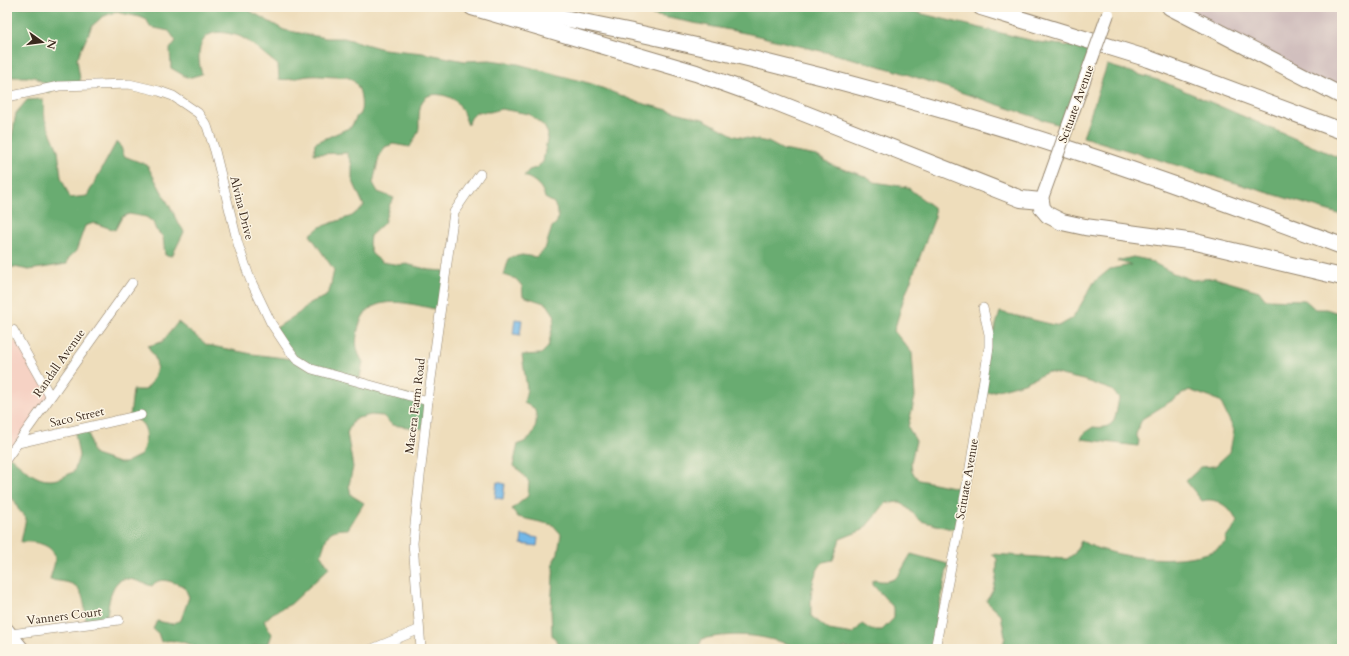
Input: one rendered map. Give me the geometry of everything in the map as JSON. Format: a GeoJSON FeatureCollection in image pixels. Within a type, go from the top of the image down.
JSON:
{"type":"FeatureCollection","features":[{"type":"Feature","properties":{"kind":"highway"},"geometry":{"type":"LineString","coordinates":[[472,7],[696,73],[1020,198],[1041,201],[1042,208],[1048,215],[1062,222],[1085,227],[1195,242],[1342,277]]}},
{"type":"Feature","properties":{"kind":"highway"},"geometry":{"type":"LineString","coordinates":[[505,7],[631,32],[752,60],[936,109],[1132,170],[1342,246]]}},
{"type":"Feature","properties":{"kind":"highway"},"geometry":{"type":"LineString","coordinates":[[981,7],[1149,60],[1342,131]]}},
{"type":"Feature","properties":{"kind":"highway"},"geometry":{"type":"LineString","coordinates":[[1170,7],[1342,96]]}},
{"type":"Feature","properties":{"kind":"main road","name":"Scituate Avenue"},"geometry":{"type":"LineString","coordinates":[[1041,201],[1110,11]]}},
{"type":"Feature","properties":{"kind":"main road"},"geometry":{"type":"LineString","coordinates":[[9,632],[23,649]]}},
{"type":"Feature","properties":{"kind":"street","name":"Alvina Drive"},"geometry":{"type":"LineString","coordinates":[[7,97],[59,86],[129,84],[159,91],[180,100],[198,113],[207,126],[216,151],[238,244],[250,279],[271,323],[296,359],[312,369],[428,401]]}},
{"type":"Feature","properties":{"kind":"street","name":"Macera Farm Road"},"geometry":{"type":"LineString","coordinates":[[421,649],[418,630],[413,543],[428,401],[454,212],[480,174]]}},
{"type":"Feature","properties":{"kind":"street","name":"Randall Avenue"},"geometry":{"type":"LineString","coordinates":[[7,458],[132,283]]}},
{"type":"Feature","properties":{"kind":"street","name":"Scituate Avenue"},"geometry":{"type":"LineString","coordinates":[[935,649],[967,482],[989,347],[989,334],[983,308]]}},
{"type":"Feature","properties":{"kind":"street"},"geometry":{"type":"LineString","coordinates":[[13,330],[50,396]]}},
{"type":"Feature","properties":{"kind":"street","name":"Saco Street"},"geometry":{"type":"LineString","coordinates":[[18,443],[141,415]]}},
{"type":"Feature","properties":{"kind":"street","name":"Vanners Court"},"geometry":{"type":"LineString","coordinates":[[9,632],[119,620]]}},
{"type":"Feature","properties":{"kind":"street"},"geometry":{"type":"LineString","coordinates":[[372,649],[418,630]]}},
{"type":"Feature","properties":{"kind":"shaded area"},"geometry":{"type":"Polygon","coordinates":[[[1168,7],[1342,7],[1342,96],[1168,7]]]}},
{"type":"Feature","properties":{"kind":"shaded area"},"geometry":{"type":"Polygon","coordinates":[[[19,342],[51,396],[7,459],[7,343],[19,342]]]}},
{"type":"Feature","properties":{"kind":"green space"},"geometry":{"type":"Polygon","coordinates":[[[7,7],[243,7],[284,30],[326,38],[344,38],[383,49],[423,53],[465,61],[490,60],[518,64],[592,84],[637,102],[703,119],[735,136],[768,142],[783,150],[817,156],[834,166],[862,175],[874,182],[907,187],[934,208],[935,217],[903,301],[894,331],[912,353],[915,397],[908,427],[916,441],[911,462],[912,472],[919,480],[963,489],[955,530],[921,521],[901,502],[886,503],[863,530],[840,539],[833,560],[823,562],[819,568],[813,581],[811,616],[829,630],[853,634],[862,624],[871,630],[882,630],[894,618],[894,608],[873,585],[873,580],[888,581],[893,579],[900,572],[911,554],[948,564],[931,649],[845,648],[823,650],[802,647],[760,637],[738,635],[702,639],[698,649],[563,649],[552,635],[551,609],[554,560],[558,553],[561,534],[553,525],[518,517],[512,509],[528,496],[529,482],[517,468],[513,466],[518,444],[524,442],[532,435],[536,425],[536,413],[534,408],[524,403],[527,389],[522,355],[541,354],[548,347],[555,316],[547,304],[523,296],[522,286],[516,279],[504,275],[509,258],[522,255],[536,257],[545,249],[552,227],[557,222],[558,213],[554,203],[545,198],[538,184],[524,176],[529,170],[536,168],[543,162],[548,134],[544,126],[529,114],[501,109],[490,112],[477,112],[471,118],[468,125],[457,102],[442,95],[428,96],[424,99],[419,114],[419,129],[410,147],[393,144],[385,147],[379,157],[373,183],[378,192],[394,198],[390,204],[384,223],[370,236],[369,244],[372,254],[382,262],[400,265],[406,264],[430,270],[446,271],[439,310],[403,303],[391,302],[379,304],[370,309],[363,317],[358,330],[357,339],[357,347],[363,362],[359,382],[427,401],[423,429],[392,425],[383,416],[371,415],[354,419],[347,433],[353,467],[349,485],[351,495],[364,503],[348,529],[335,530],[328,535],[321,555],[329,568],[291,604],[273,613],[264,621],[272,634],[269,643],[242,649],[199,649],[180,642],[161,642],[158,633],[153,629],[157,621],[172,624],[181,620],[189,597],[184,586],[163,580],[152,586],[131,579],[119,581],[115,585],[110,597],[106,622],[86,623],[84,601],[80,591],[72,584],[67,582],[50,580],[55,561],[52,551],[48,547],[38,543],[21,542],[26,518],[18,509],[15,501],[7,495],[7,459],[10,457],[33,475],[40,478],[55,480],[64,477],[74,471],[79,456],[75,433],[88,429],[92,451],[95,455],[119,463],[125,463],[141,455],[145,443],[146,432],[144,427],[137,419],[130,417],[133,390],[145,390],[156,373],[157,365],[155,357],[148,346],[162,342],[178,322],[207,345],[252,354],[292,359],[276,328],[299,313],[309,303],[325,297],[330,289],[334,270],[310,235],[320,227],[352,216],[364,206],[352,179],[352,165],[347,153],[314,154],[315,143],[351,127],[357,116],[361,114],[361,99],[359,89],[348,77],[305,76],[290,79],[279,79],[278,65],[246,40],[226,33],[210,34],[205,39],[201,44],[199,51],[202,74],[188,78],[171,68],[170,49],[176,41],[169,31],[150,27],[147,20],[140,17],[115,12],[102,17],[92,26],[77,59],[81,86],[51,89],[50,93],[46,91],[49,87],[35,77],[7,77],[7,7]]]}},
{"type":"Feature","properties":{"kind":"green space"},"geometry":{"type":"Polygon","coordinates":[[[612,7],[894,7],[1038,42],[1094,49],[1065,127],[897,71],[854,59],[750,34],[612,7]]]}},
{"type":"Feature","properties":{"kind":"green space"},"geometry":{"type":"Polygon","coordinates":[[[1107,65],[1164,82],[1342,159],[1342,215],[1083,137],[1107,65]]]}},
{"type":"Feature","properties":{"kind":"green space"},"geometry":{"type":"Polygon","coordinates":[[[43,99],[45,120],[58,150],[61,177],[70,198],[87,196],[117,141],[120,144],[124,156],[147,165],[184,232],[172,256],[165,255],[163,237],[156,230],[153,222],[146,217],[129,214],[122,217],[115,230],[94,223],[85,226],[76,251],[68,259],[67,264],[29,270],[14,267],[7,268],[7,145],[11,142],[16,113],[27,100],[43,99]]]}},
{"type":"Feature","properties":{"kind":"green space"},"geometry":{"type":"Polygon","coordinates":[[[1133,257],[1148,260],[1173,273],[1192,280],[1215,278],[1259,291],[1265,299],[1305,300],[1315,309],[1326,309],[1342,314],[1342,649],[1002,649],[1005,637],[1001,615],[986,601],[994,586],[996,575],[997,559],[992,554],[1067,559],[1075,553],[1081,541],[1095,547],[1128,556],[1163,559],[1196,556],[1211,552],[1227,541],[1225,537],[1231,533],[1237,522],[1228,508],[1218,502],[1213,500],[1202,501],[1186,481],[1201,467],[1215,466],[1230,452],[1234,430],[1220,401],[1189,390],[1142,419],[1136,434],[1139,441],[1138,446],[1081,439],[1084,433],[1093,427],[1107,426],[1114,421],[1119,398],[1112,390],[1083,380],[1048,372],[1024,383],[980,395],[987,354],[1000,312],[1059,326],[1073,318],[1094,282],[1110,269],[1131,265],[1117,261],[1133,257]]]}},
{"type":"Feature","properties":{"kind":"water"},"geometry":{"type":"Polygon","coordinates":[[[515,319],[522,320],[520,335],[513,334],[515,319]]]}},
{"type":"Feature","properties":{"kind":"water"},"geometry":{"type":"Polygon","coordinates":[[[497,482],[505,484],[503,499],[495,498],[497,482]]]}},
{"type":"Feature","properties":{"kind":"water"},"geometry":{"type":"Polygon","coordinates":[[[522,535],[538,538],[537,546],[521,544],[522,535]]]}}]}
